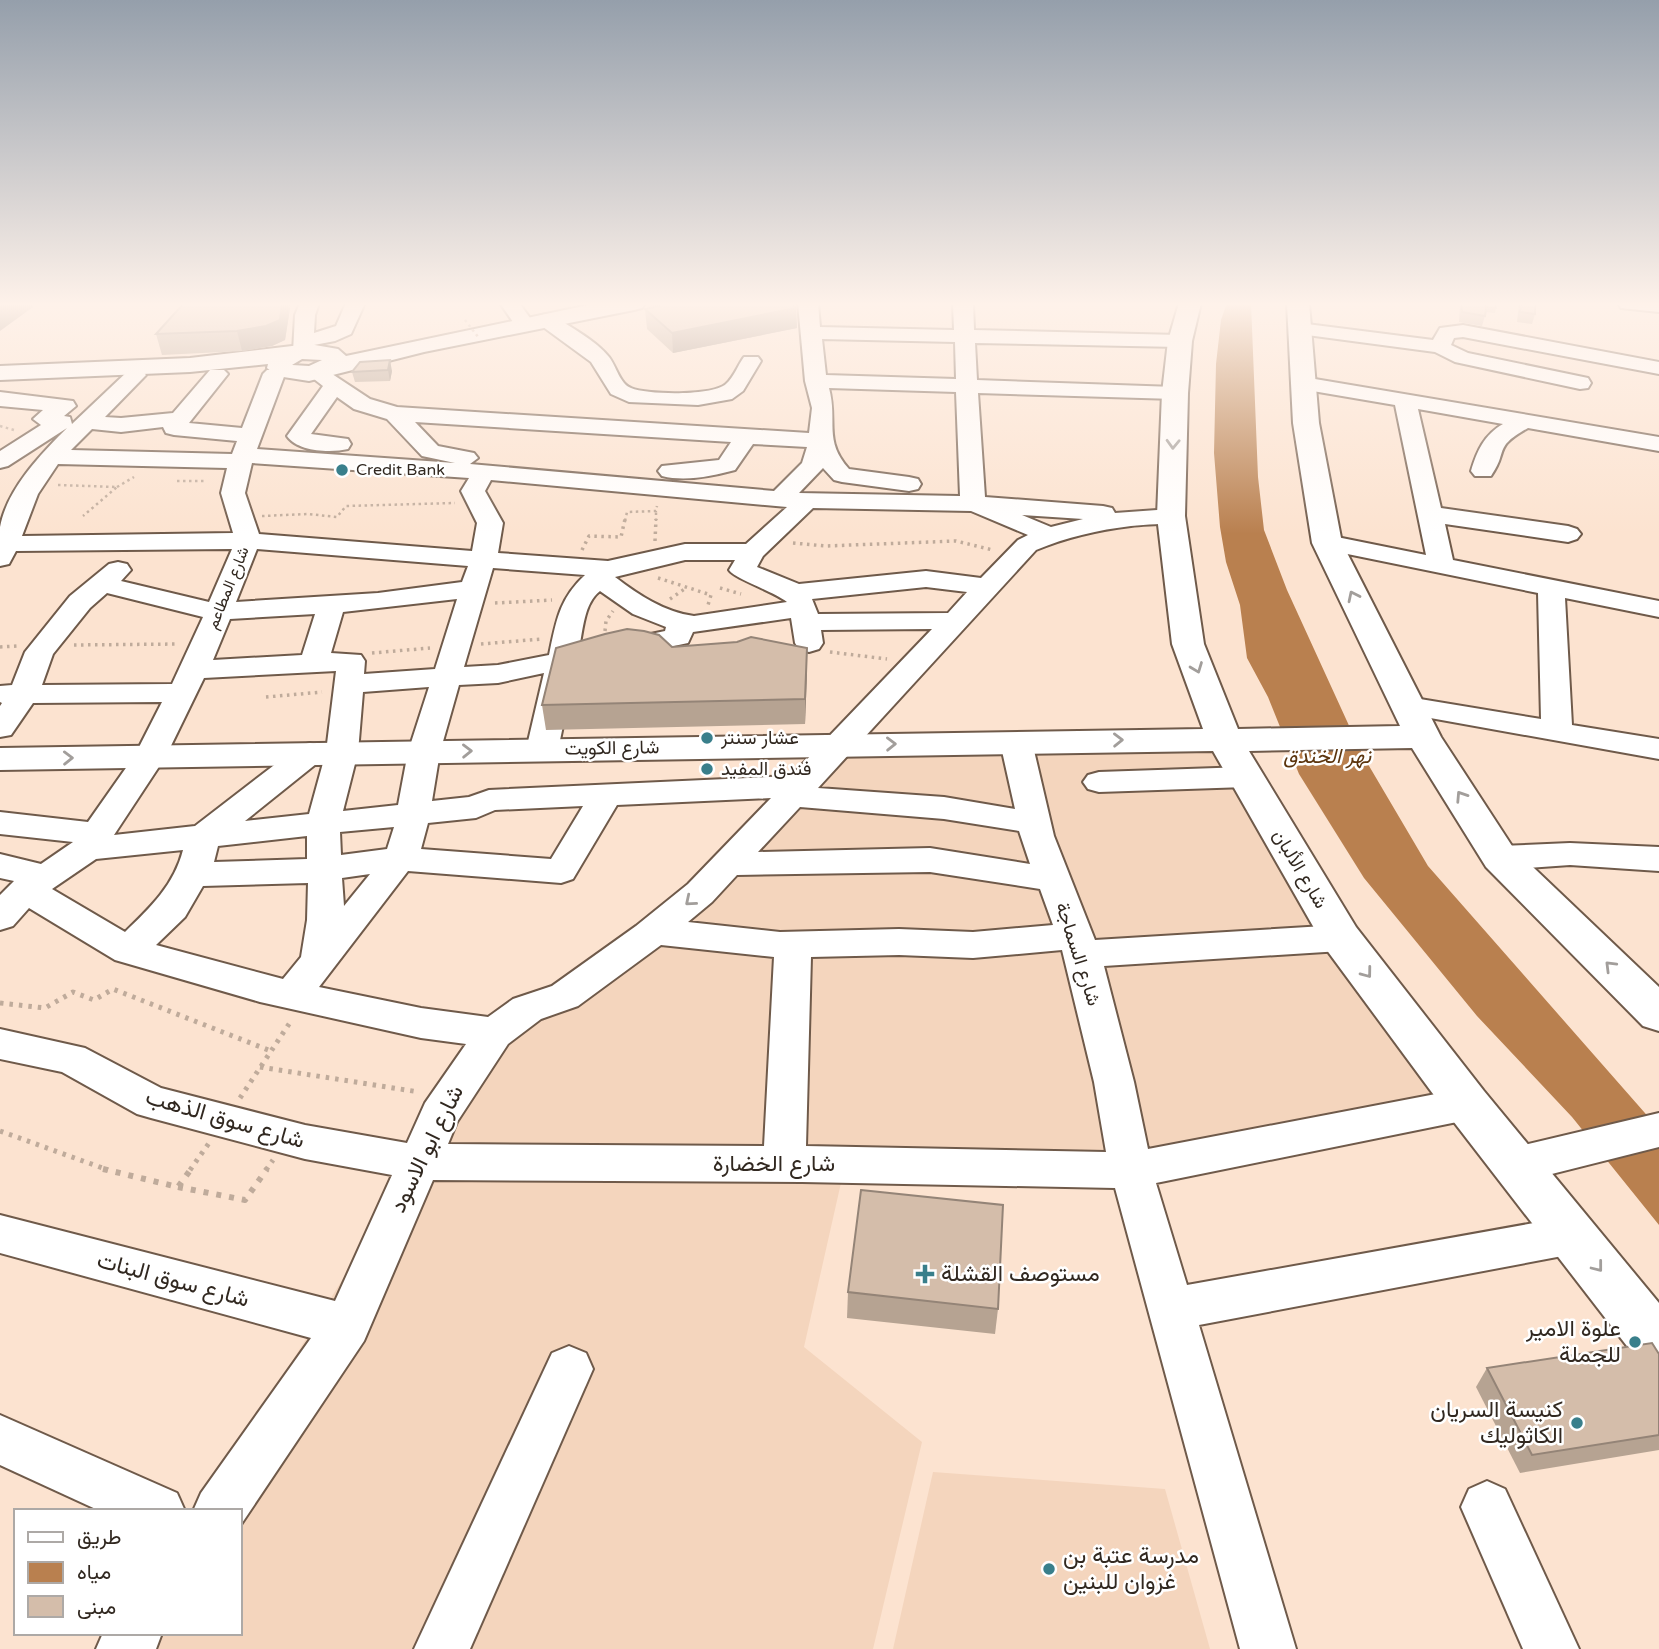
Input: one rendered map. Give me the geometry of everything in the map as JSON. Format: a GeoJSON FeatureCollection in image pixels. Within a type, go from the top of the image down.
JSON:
{"type":"FeatureCollection","features":[{"type":"Feature","properties":{"kind":"main road"},"geometry":{"type":"LineString","coordinates":[[2,382],[22,380]]}},
{"type":"Feature","properties":{"kind":"main road"},"geometry":{"type":"LineString","coordinates":[[2,382],[41,380]]}},
{"type":"Feature","properties":{"kind":"main road","name":"شارع الألبان"},"geometry":{"type":"LineString","coordinates":[[1176,380],[1158,516],[1188,644],[1235,738],[1245,777],[1341,938],[1467,1104],[1659,1345]]}},
{"type":"Feature","properties":{"kind":"main road"},"geometry":{"type":"LineString","coordinates":[[1303,380],[1306,423],[1327,543],[1410,726],[1500,858],[1659,1014]]}},
{"type":"Feature","properties":{"kind":"main road","name":"شارع الكويت"},"geometry":{"type":"LineString","coordinates":[[0,759],[1235,738],[1410,726]]}},
{"type":"Feature","properties":{"kind":"street"},"geometry":{"type":"LineString","coordinates":[[130,380],[51,457],[29,489],[4,551],[154,540],[244,529],[477,584]]}},
{"type":"Feature","properties":{"kind":"street"},"geometry":{"type":"LineString","coordinates":[[211,380],[174,428],[245,451]]}},
{"type":"Feature","properties":{"kind":"street","name":"شارع المطاعم"},"geometry":{"type":"LineString","coordinates":[[92,841],[150,756],[194,669],[218,612],[244,529],[233,493],[245,451],[296,380]]}},
{"type":"Feature","properties":{"kind":"street"},"geometry":{"type":"LineString","coordinates":[[305,380],[298,436],[307,441],[362,446]]}},
{"type":"Feature","properties":{"kind":"street"},"geometry":{"type":"LineString","coordinates":[[329,380],[362,404],[403,422],[820,441]]}},
{"type":"Feature","properties":{"kind":"street"},"geometry":{"type":"LineString","coordinates":[[610,380],[621,393],[629,395],[691,398],[725,393],[734,389],[739,380]]}},
{"type":"Feature","properties":{"kind":"street"},"geometry":{"type":"LineString","coordinates":[[968,380],[973,498]]}},
{"type":"Feature","properties":{"kind":"street"},"geometry":{"type":"LineString","coordinates":[[1511,380],[1659,444]]}},
{"type":"Feature","properties":{"kind":"street"},"geometry":{"type":"LineString","coordinates":[[1483,471],[1490,444],[1496,437],[1524,421],[1566,405],[1581,380]]}},
{"type":"Feature","properties":{"kind":"street"},"geometry":{"type":"LineString","coordinates":[[780,498],[813,465],[820,441],[823,408],[816,381],[1175,393]]}},
{"type":"Feature","properties":{"kind":"street"},"geometry":{"type":"LineString","coordinates":[[0,461],[62,422],[44,419],[65,406],[2,382]]}},
{"type":"Feature","properties":{"kind":"street"},"geometry":{"type":"LineString","coordinates":[[1303,383],[1524,421]]}},
{"type":"Feature","properties":{"kind":"street"},"geometry":{"type":"LineString","coordinates":[[1405,400],[1441,565]]}},
{"type":"Feature","properties":{"kind":"street"},"geometry":{"type":"LineString","coordinates":[[88,422],[121,425],[180,419]]}},
{"type":"Feature","properties":{"kind":"street"},"geometry":{"type":"LineString","coordinates":[[403,422],[430,451],[446,456],[681,470],[713,469],[727,465],[747,436]]}},
{"type":"Feature","properties":{"kind":"street"},"geometry":{"type":"LineString","coordinates":[[820,441],[832,466],[842,475],[973,498],[1158,516]]}},
{"type":"Feature","properties":{"kind":"street"},"geometry":{"type":"LineString","coordinates":[[51,457],[245,451],[484,472],[660,499],[780,498],[807,501],[973,498],[1048,535],[1158,516]]}},
{"type":"Feature","properties":{"kind":"street"},"geometry":{"type":"LineString","coordinates":[[304,986],[389,875],[408,842],[424,752],[477,584],[490,523],[473,491],[484,472]]}},
{"type":"Feature","properties":{"kind":"street"},"geometry":{"type":"LineString","coordinates":[[0,494],[29,489]]}},
{"type":"Feature","properties":{"kind":"street"},"geometry":{"type":"LineString","coordinates":[[802,617],[777,583],[742,570],[759,546],[807,501]]}},
{"type":"Feature","properties":{"kind":"street"},"geometry":{"type":"LineString","coordinates":[[1430,514],[1568,534]]}},
{"type":"Feature","properties":{"kind":"street","name":"شارع ابو الاسود"},"geometry":{"type":"LineString","coordinates":[[220,1509],[346,1326],[417,1162],[451,1097],[494,1033],[527,1009],[565,996],[653,931],[700,892],[1016,556],[1027,545],[1048,535]]}},
{"type":"Feature","properties":{"kind":"street"},"geometry":{"type":"LineString","coordinates":[[0,728],[11,695],[39,652],[80,602],[154,540]]}},
{"type":"Feature","properties":{"kind":"street"},"geometry":{"type":"LineString","coordinates":[[1327,543],[1659,609]]}},
{"type":"Feature","properties":{"kind":"street"},"geometry":{"type":"LineString","coordinates":[[101,584],[218,612],[332,603],[603,569],[685,552],[759,546]]}},
{"type":"Feature","properties":{"kind":"street"},"geometry":{"type":"LineString","coordinates":[[542,750],[572,614],[578,599],[603,569]]}},
{"type":"Feature","properties":{"kind":"street"},"geometry":{"type":"LineString","coordinates":[[603,569],[640,607],[697,632]]}},
{"type":"Feature","properties":{"kind":"street"},"geometry":{"type":"LineString","coordinates":[[348,687],[448,676],[498,674],[697,632],[802,617],[926,579],[987,587]]}},
{"type":"Feature","properties":{"kind":"street"},"geometry":{"type":"LineString","coordinates":[[1551,588],[1557,732]]}},
{"type":"Feature","properties":{"kind":"street"},"geometry":{"type":"LineString","coordinates":[[314,663],[332,603]]}},
{"type":"Feature","properties":{"kind":"street"},"geometry":{"type":"LineString","coordinates":[[802,617],[954,621]]}},
{"type":"Feature","properties":{"kind":"street"},"geometry":{"type":"LineString","coordinates":[[11,695],[194,669],[351,661],[348,687],[326,753],[326,930],[304,986]]}},
{"type":"Feature","properties":{"kind":"street"},"geometry":{"type":"LineString","coordinates":[[1410,726],[1557,732],[1659,749]]}},
{"type":"Feature","properties":{"kind":"street","name":"شارع السماجة"},"geometry":{"type":"LineString","coordinates":[[1016,741],[1034,823],[1079,945],[1114,1082],[1131,1170],[1268,1649]]}},
{"type":"Feature","properties":{"kind":"street"},"geometry":{"type":"LineString","coordinates":[[128,951],[172,908],[191,874],[204,836],[326,753]]}},
{"type":"Feature","properties":{"kind":"street"},"geometry":{"type":"LineString","coordinates":[[1099,782],[1245,777]]}},
{"type":"Feature","properties":{"kind":"street"},"geometry":{"type":"LineString","coordinates":[[0,823],[92,841],[204,836],[476,807],[489,800],[606,794],[796,791],[944,808],[1034,823]]}},
{"type":"Feature","properties":{"kind":"street"},"geometry":{"type":"LineString","coordinates":[[191,874],[325,870],[399,859],[561,871],[606,794]]}},
{"type":"Feature","properties":{"kind":"street"},"geometry":{"type":"LineString","coordinates":[[92,841],[13,895],[128,951],[304,986],[421,1023],[494,1033]]}},
{"type":"Feature","properties":{"kind":"street"},"geometry":{"type":"LineString","coordinates":[[1500,858],[1570,854],[1659,859]]}},
{"type":"Feature","properties":{"kind":"street"},"geometry":{"type":"LineString","coordinates":[[728,864],[930,860],[1054,879]]}},
{"type":"Feature","properties":{"kind":"street"},"geometry":{"type":"LineString","coordinates":[[653,931],[793,945],[899,942],[1079,945],[1341,938]]}},
{"type":"Feature","properties":{"kind":"street"},"geometry":{"type":"LineString","coordinates":[[784,1164],[793,945]]}},
{"type":"Feature","properties":{"kind":"street","name":"شارع سوق الذهب"},"geometry":{"type":"LineString","coordinates":[[0,1044],[71,1059],[151,1102],[288,1138],[417,1162]]}},
{"type":"Feature","properties":{"kind":"street","name":"شارع الخضارة"},"geometry":{"type":"LineString","coordinates":[[417,1162],[784,1164],[1131,1170],[1467,1104]]}},
{"type":"Feature","properties":{"kind":"street"},"geometry":{"type":"LineString","coordinates":[[1516,1165],[1659,1130]]}},
{"type":"Feature","properties":{"kind":"street","name":"شارع سوق البنات"},"geometry":{"type":"LineString","coordinates":[[0,1234],[346,1326]]}},
{"type":"Feature","properties":{"kind":"street"},"geometry":{"type":"LineString","coordinates":[[1172,1309],[1573,1235]]}},
{"type":"Feature","properties":{"kind":"street"},"geometry":{"type":"LineString","coordinates":[[442,1649],[569,1369]]}},
{"type":"Feature","properties":{"kind":"street"},"geometry":{"type":"LineString","coordinates":[[0,1440],[155,1509]]}},
{"type":"Feature","properties":{"kind":"street"},"geometry":{"type":"LineString","coordinates":[[1487,1507],[1551,1649]]}},
{"type":"Feature","properties":{"kind":"path"},"geometry":{"type":"LineString","coordinates":[[83,516],[117,487],[139,474]]}},
{"type":"Feature","properties":{"kind":"path"},"geometry":{"type":"LineString","coordinates":[[174,480],[193,483],[211,481],[208,488],[234,487]]}},
{"type":"Feature","properties":{"kind":"path"},"geometry":{"type":"LineString","coordinates":[[29,489],[117,487]]}},
{"type":"Feature","properties":{"kind":"path"},"geometry":{"type":"LineString","coordinates":[[660,499],[654,537],[660,557]]}},
{"type":"Feature","properties":{"kind":"path"},"geometry":{"type":"LineString","coordinates":[[660,499],[627,512],[621,537],[589,536],[603,569],[659,578],[711,596],[697,632]]}},
{"type":"Feature","properties":{"kind":"path"},"geometry":{"type":"LineString","coordinates":[[244,529],[309,514],[337,517],[346,506],[480,503]]}},
{"type":"Feature","properties":{"kind":"path"},"geometry":{"type":"LineString","coordinates":[[759,546],[956,541],[1016,556]]}},
{"type":"Feature","properties":{"kind":"path"},"geometry":{"type":"LineString","coordinates":[[477,584],[578,599]]}},
{"type":"Feature","properties":{"kind":"path"},"geometry":{"type":"LineString","coordinates":[[802,617],[806,650],[916,662]]}},
{"type":"Feature","properties":{"kind":"path"},"geometry":{"type":"LineString","coordinates":[[0,647],[44,646],[194,669]]}},
{"type":"Feature","properties":{"kind":"path"},"geometry":{"type":"LineString","coordinates":[[266,697],[348,687]]}},
{"type":"Feature","properties":{"kind":"path"},"geometry":{"type":"LineString","coordinates":[[178,1187],[271,1051],[304,986]]}},
{"type":"Feature","properties":{"kind":"path"},"geometry":{"type":"LineString","coordinates":[[0,1003],[44,1008],[73,992],[94,1000],[113,989],[271,1051]]}},
{"type":"Feature","properties":{"kind":"path"},"geometry":{"type":"LineString","coordinates":[[260,1067],[451,1097]]}},
{"type":"Feature","properties":{"kind":"path"},"geometry":{"type":"LineString","coordinates":[[0,1131],[118,1174],[245,1200],[288,1138]]}},
{"type":"Feature","properties":{"kind":"shaded area"},"geometry":{"type":"Polygon","coordinates":[[[1224,739],[1467,1104],[1131,1170],[845,1165],[804,1347],[922,1442],[873,1649],[115,1649],[124,1635],[242,1635],[242,1509],[201,1509],[494,1033],[728,864],[837,744],[1224,739]]]}},
{"type":"Feature","properties":{"kind":"shaded area","name":"مدرسة عتبة بن غزوان للبنين"},"geometry":{"type":"Polygon","coordinates":[[[933,1472],[1165,1489],[1210,1649],[893,1649],[933,1472]]]}},
{"type":"Feature","properties":{"kind":"water","name":"نهر الخندق"},"geometry":{"type":"Polygon","coordinates":[[[1216,380],[1254,380],[1258,477],[1264,530],[1287,590],[1362,754],[1428,866],[1659,1129],[1659,1225],[1572,1117],[1477,1016],[1364,878],[1299,774],[1268,697],[1247,658],[1240,605],[1226,562],[1220,527],[1214,453],[1216,380]]]}},
{"type":"Feature","properties":{"kind":"building"},"geometry":{"type":"Polygon","coordinates":[[[627,629],[659,635],[672,647],[737,642],[751,637],[807,648],[805,699],[542,705],[556,648],[627,629]]]}},
{"type":"Feature","properties":{"kind":"building","name":"مستوصف القشلة"},"geometry":{"type":"Polygon","coordinates":[[[861,1190],[1003,1205],[998,1309],[848,1292],[861,1190]]]}},
{"type":"Feature","properties":{"kind":"building","name":"كنيسة السريان الكاثوليك"},"geometry":{"type":"Polygon","coordinates":[[[1652,1343],[1659,1354],[1659,1435],[1532,1455],[1487,1368],[1652,1343]]]}},
{"type":"Feature","properties":{"kind":"place","name":"Credit Bank"},"geometry":{"type":"Point","coordinates":[342,470]}},
{"type":"Feature","properties":{"kind":"place","name":"عشار سنتر"},"geometry":{"type":"Point","coordinates":[707,738]}},
{"type":"Feature","properties":{"kind":"place","name":"فندق المفيد"},"geometry":{"type":"Point","coordinates":[707,769]}},
{"type":"Feature","properties":{"kind":"place","name":"مستوصف القشلة"},"geometry":{"type":"Point","coordinates":[925,1274]}},
{"type":"Feature","properties":{"kind":"place","name":"علوة الامير للجملة"},"geometry":{"type":"Point","coordinates":[1635,1342]}},
{"type":"Feature","properties":{"kind":"place","name":"كنيسة السريان الكاثوليك"},"geometry":{"type":"Point","coordinates":[1577,1423]}},
{"type":"Feature","properties":{"kind":"place","name":"مدرسة عتبة بن غزوان للبنين"},"geometry":{"type":"Point","coordinates":[1049,1569]}}]}
